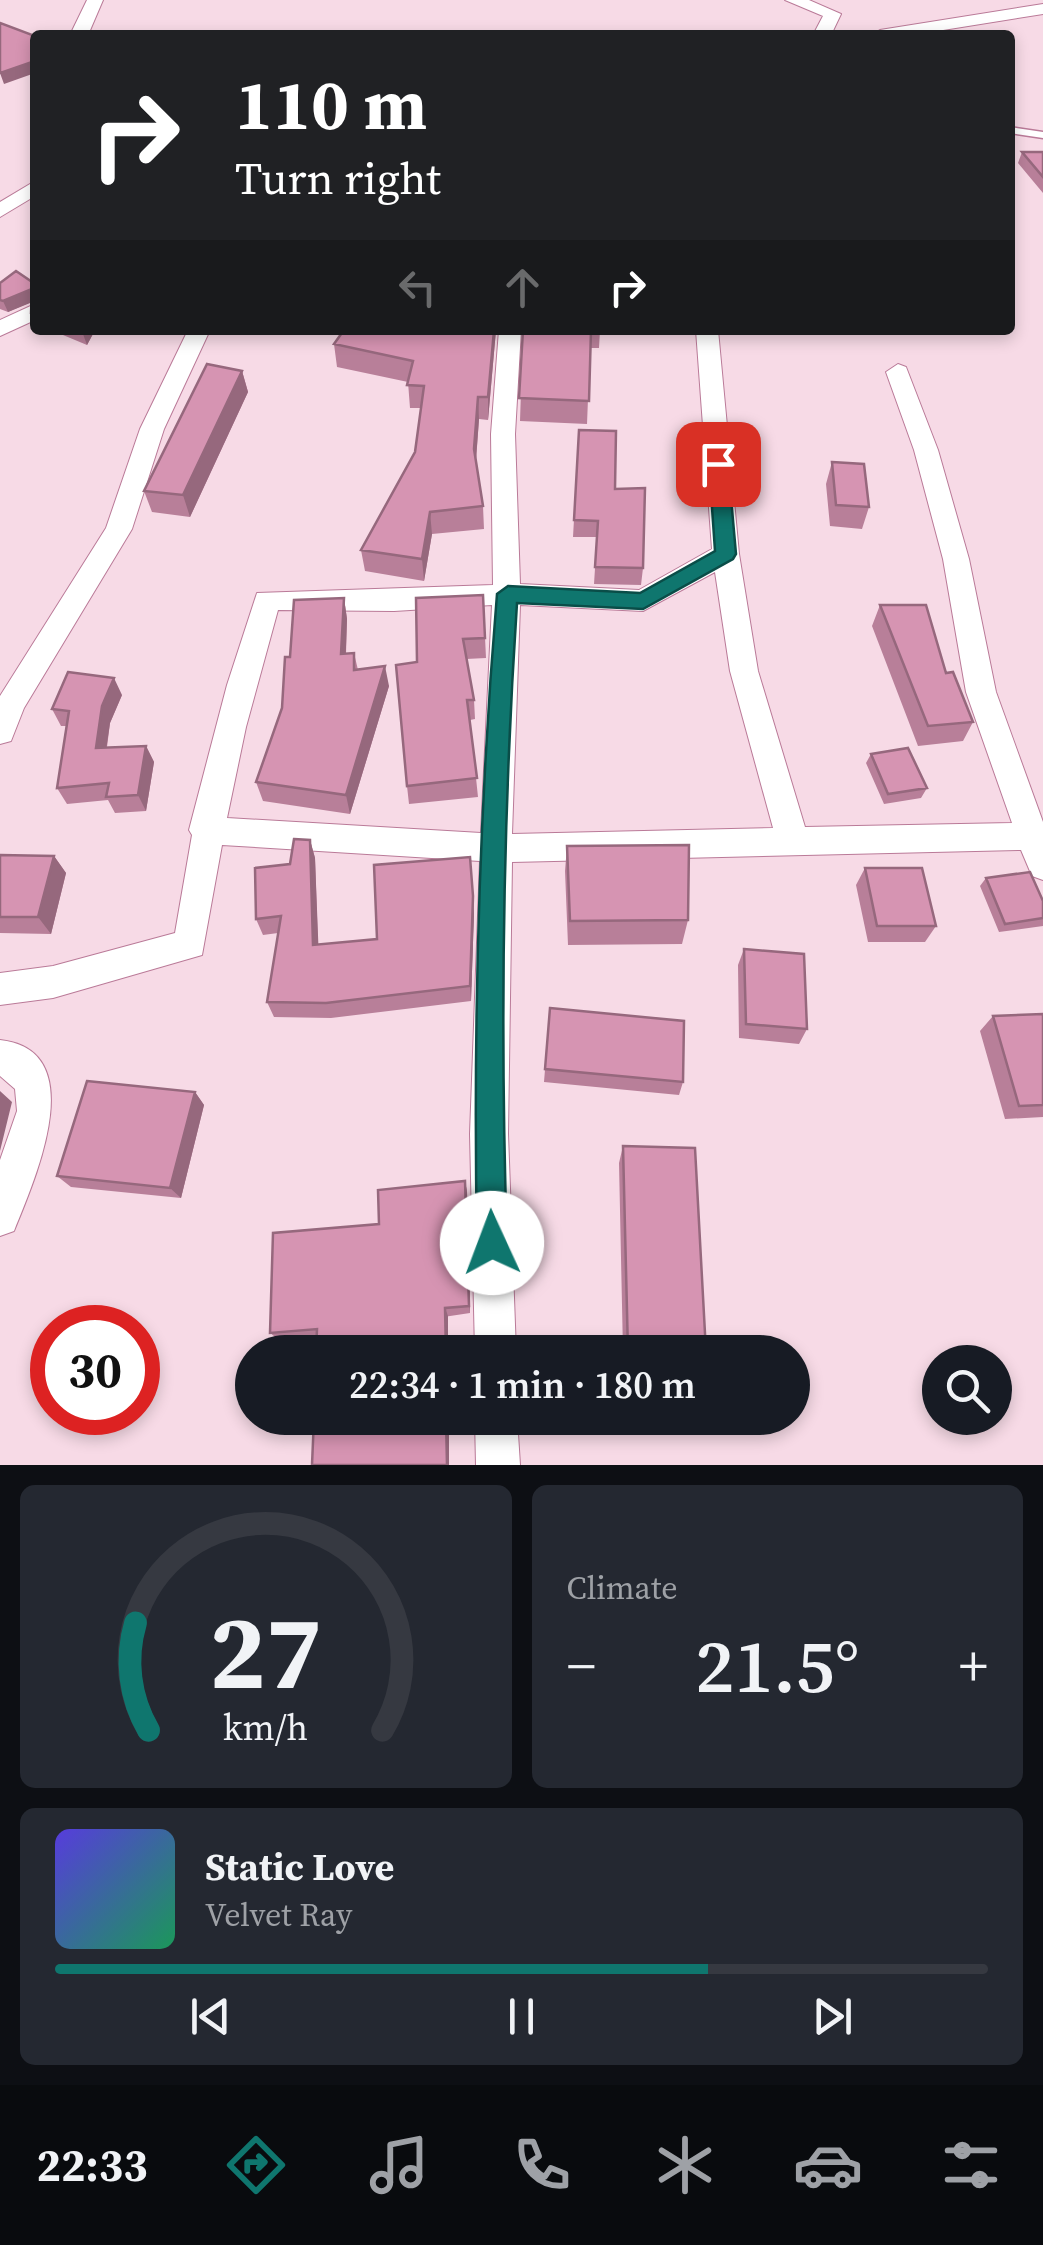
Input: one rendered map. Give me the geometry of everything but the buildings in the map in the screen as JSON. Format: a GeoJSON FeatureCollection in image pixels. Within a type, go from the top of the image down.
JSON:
{"type":"FeatureCollection","features":[{"type":"Feature","properties":{"kind":"street"},"geometry":{"type":"LineString","coordinates":[[81,30],[94,0]]}},
{"type":"Feature","properties":{"kind":"street"},"geometry":{"type":"LineString","coordinates":[[794,0],[834,14],[825,30]]}},
{"type":"Feature","properties":{"kind":"street"},"geometry":{"type":"LineString","coordinates":[[910,30],[1043,8]]}},
{"type":"Feature","properties":{"kind":"street"},"geometry":{"type":"LineString","coordinates":[[0,211],[30,190]]}},
{"type":"Feature","properties":{"kind":"street"},"geometry":{"type":"LineString","coordinates":[[0,329],[30,314]]}},
{"type":"Feature","properties":{"kind":"street"},"geometry":{"type":"LineString","coordinates":[[0,732],[10,705],[120,529],[152,429],[197,335]]}},
{"type":"Feature","properties":{"kind":"street"},"geometry":{"type":"LineString","coordinates":[[495,1335],[489,1134],[496,848],[508,594],[504,434],[510,335]]}},
{"type":"Feature","properties":{"kind":"street"},"geometry":{"type":"LineString","coordinates":[[707,335],[726,554],[744,671],[793,841]]}},
{"type":"Feature","properties":{"kind":"street"},"geometry":{"type":"LineString","coordinates":[[206,830],[496,848],[793,841],[1040,846],[981,692],[956,559],[926,450],[898,372]]}},
{"type":"Feature","properties":{"kind":"street"},"geometry":{"type":"LineString","coordinates":[[0,989],[53,982],[190,944],[206,830],[238,688],[267,600],[394,600],[508,594],[643,601],[726,554]]}},
{"type":"Feature","properties":{"kind":"street"},"geometry":{"type":"LineString","coordinates":[[0,1058],[10,1060],[33,1081],[35,1111],[0,1217]]}},
{"type":"Feature","properties":{"kind":"street"},"geometry":{"type":"LineString","coordinates":[[497,1435],[498,1465]]}},
{"type":"Feature","properties":{"kind":"lane"},"geometry":{"type":"LineString","coordinates":[[1015,131],[1043,135]]}},
{"type":"Feature","properties":{"kind":"route"},"geometry":{"type":"LineString","coordinates":[[492,1243],[489,1134],[493,926],[500,696],[508,594],[643,601],[726,554],[718,464]]}}]}
